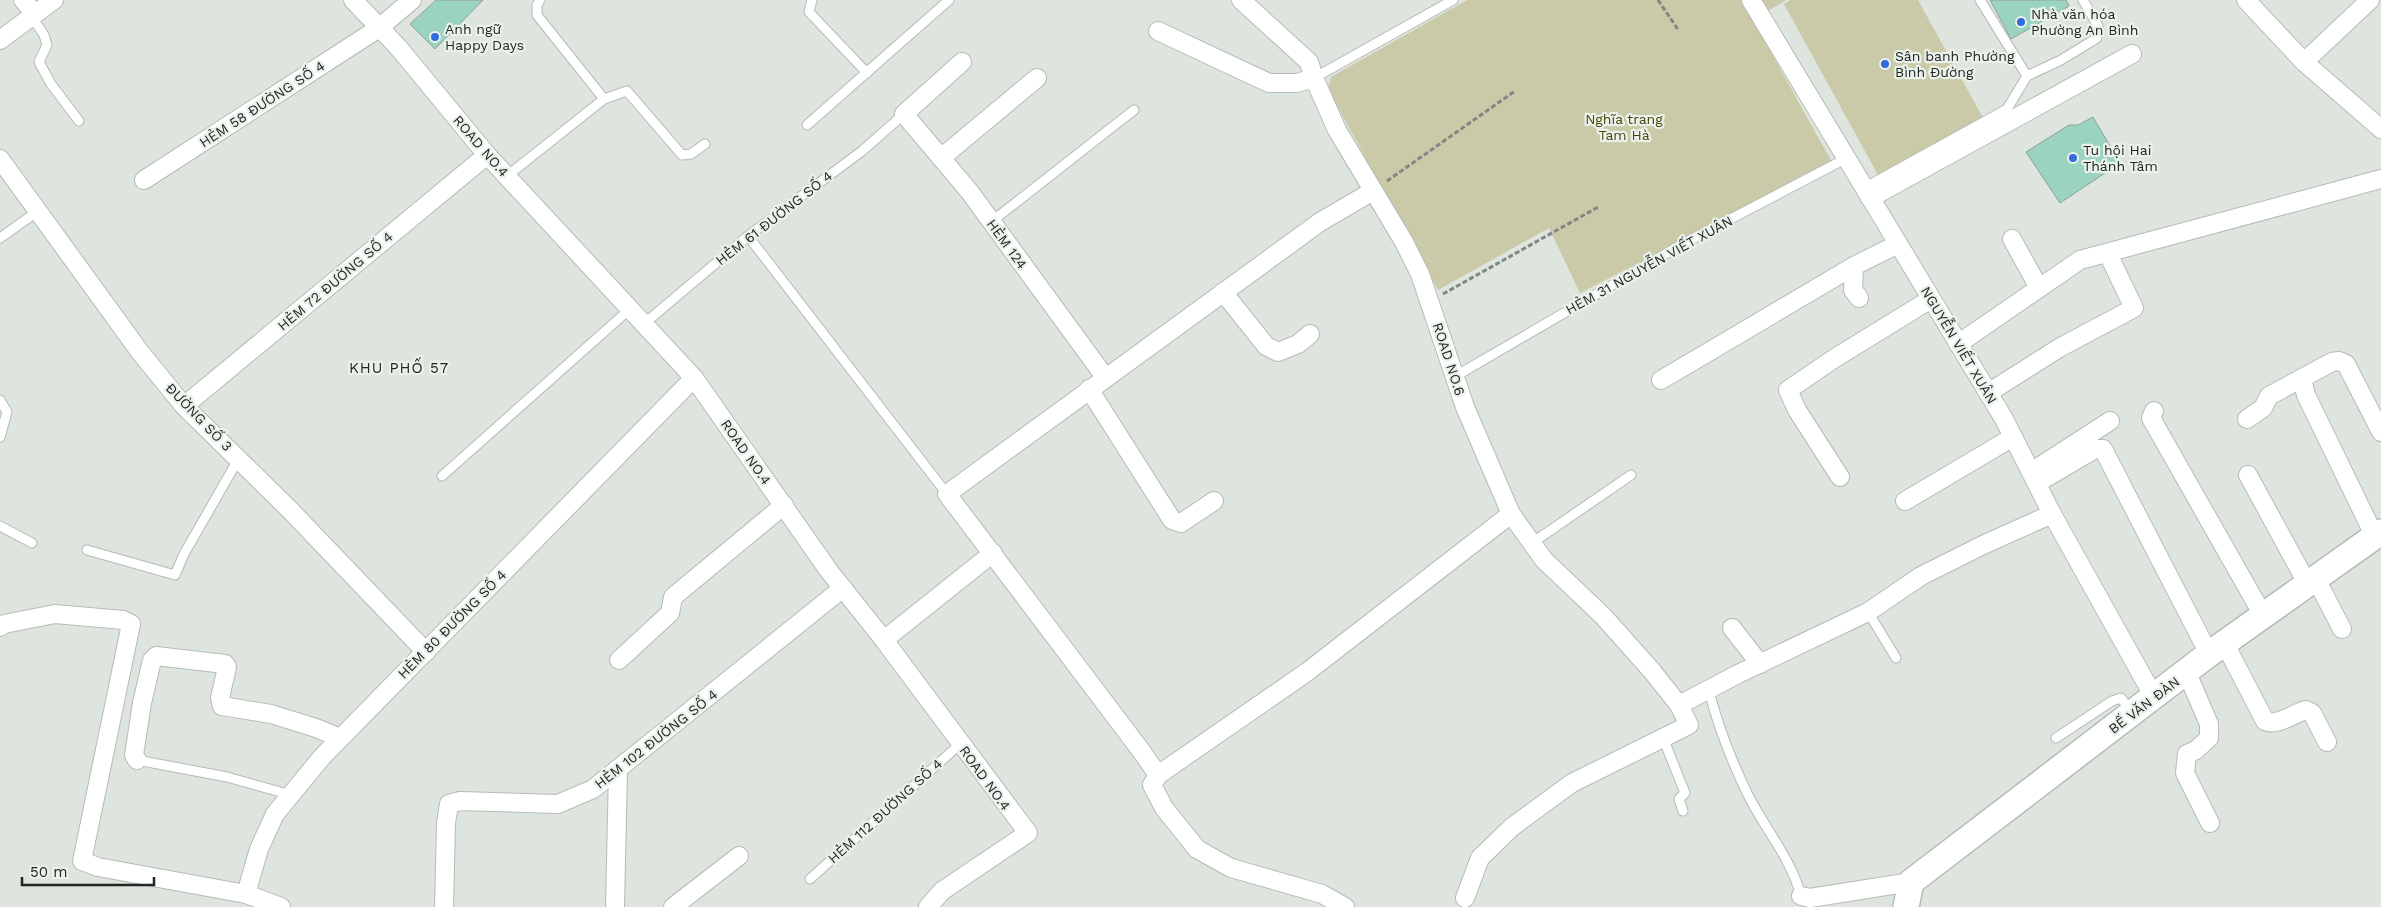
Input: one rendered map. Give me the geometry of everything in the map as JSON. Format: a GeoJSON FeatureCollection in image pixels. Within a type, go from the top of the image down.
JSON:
{"type":"FeatureCollection","features":[{"type":"Feature","properties":{"kind":"street"},"geometry":{"type":"LineString","coordinates":[[23,0],[33,15]]}},
{"type":"Feature","properties":{"kind":"street"},"geometry":{"type":"LineString","coordinates":[[0,40],[54,0]]}},
{"type":"Feature","properties":{"kind":"street","name":"ROAD NO.4"},"geometry":{"type":"LineString","coordinates":[[353,0],[398,48],[487,155],[645,323],[694,378],[843,588],[884,640],[1028,834],[942,891],[928,907]]}},
{"type":"Feature","properties":{"kind":"street","name":"HẺM 58 ĐƯỜNG SỐ 4"},"geometry":{"type":"LineString","coordinates":[[144,180],[379,28],[412,0]]}},
{"type":"Feature","properties":{"kind":"street","name":"ROAD NO.6"},"geometry":{"type":"LineString","coordinates":[[1241,0],[1309,62],[1337,130],[1404,242],[1420,274],[1454,377],[1511,514],[1544,560],[1603,616],[1679,705]]}},
{"type":"Feature","properties":{"kind":"street","name":"NGUYỄN VIẾT XUÂN"},"geometry":{"type":"LineString","coordinates":[[1751,0],[1845,159],[1988,393],[2013,437],[2052,514],[2154,697]]}},
{"type":"Feature","properties":{"kind":"street"},"geometry":{"type":"LineString","coordinates":[[2246,0],[2304,62],[2381,129]]}},
{"type":"Feature","properties":{"kind":"street"},"geometry":{"type":"LineString","coordinates":[[2304,62],[2370,0]]}},
{"type":"Feature","properties":{"kind":"street"},"geometry":{"type":"LineString","coordinates":[[1158,31],[1269,83],[1297,83],[1314,78]]}},
{"type":"Feature","properties":{"kind":"street"},"geometry":{"type":"LineString","coordinates":[[1867,193],[2132,54]]}},
{"type":"Feature","properties":{"kind":"street"},"geometry":{"type":"LineString","coordinates":[[904,114],[962,62]]}},
{"type":"Feature","properties":{"kind":"street"},"geometry":{"type":"LineString","coordinates":[[941,158],[1037,78]]}},
{"type":"Feature","properties":{"kind":"street","name":"HẺM 124"},"geometry":{"type":"LineString","coordinates":[[904,114],[992,222],[1105,377]]}},
{"type":"Feature","properties":{"kind":"street","name":"HẺM 72 ĐƯỜNG SỐ 4"},"geometry":{"type":"LineString","coordinates":[[184,406],[487,155]]}},
{"type":"Feature","properties":{"kind":"street","name":"ĐƯỜNG SỐ 3"},"geometry":{"type":"LineString","coordinates":[[0,159],[140,352],[184,406],[239,458],[426,652]]}},
{"type":"Feature","properties":{"kind":"street"},"geometry":{"type":"LineString","coordinates":[[1958,344],[2080,260],[2381,179]]}},
{"type":"Feature","properties":{"kind":"street"},"geometry":{"type":"LineString","coordinates":[[1158,775],[947,494],[1320,222],[1372,191]]}},
{"type":"Feature","properties":{"kind":"street"},"geometry":{"type":"LineString","coordinates":[[2012,239],[2040,288]]}},
{"type":"Feature","properties":{"kind":"street"},"geometry":{"type":"LineString","coordinates":[[1661,380],[1854,266],[1898,244]]}},
{"type":"Feature","properties":{"kind":"street"},"geometry":{"type":"LineString","coordinates":[[1988,393],[2060,348],[2134,308],[2108,254]]}},
{"type":"Feature","properties":{"kind":"street"},"geometry":{"type":"LineString","coordinates":[[1854,266],[1852,290],[1859,298]]}},
{"type":"Feature","properties":{"kind":"street"},"geometry":{"type":"LineString","coordinates":[[1223,292],[1266,346],[1278,352],[1298,344],[1310,334]]}},
{"type":"Feature","properties":{"kind":"street"},"geometry":{"type":"LineString","coordinates":[[1840,477],[1797,410],[1788,390],[1835,358],[1931,299]]}},
{"type":"Feature","properties":{"kind":"street"},"geometry":{"type":"LineString","coordinates":[[2247,420],[2263,408],[2269,396],[2332,362],[2340,361],[2346,364],[2381,432]]}},
{"type":"Feature","properties":{"kind":"street","name":"HẺM 80 ĐƯỜNG SỐ 4"},"geometry":{"type":"LineString","coordinates":[[246,894],[259,849],[275,814],[291,794],[340,738],[694,378]]}},
{"type":"Feature","properties":{"kind":"street"},"geometry":{"type":"LineString","coordinates":[[2302,379],[2306,395],[2378,534]]}},
{"type":"Feature","properties":{"kind":"street"},"geometry":{"type":"LineString","coordinates":[[1089,389],[1172,520],[1181,524],[1214,501]]}},
{"type":"Feature","properties":{"kind":"street"},"geometry":{"type":"LineString","coordinates":[[2154,411],[2151,418],[2264,617]]}},
{"type":"Feature","properties":{"kind":"street"},"geometry":{"type":"LineString","coordinates":[[2034,478],[2110,421]]}},
{"type":"Feature","properties":{"kind":"street"},"geometry":{"type":"LineString","coordinates":[[1904,501],[2013,437]]}},
{"type":"Feature","properties":{"kind":"street"},"geometry":{"type":"LineString","coordinates":[[2034,478],[2095,449],[2103,449],[2217,649],[2265,721],[2268,723],[2281,721],[2306,710],[2312,713],[2327,742]]}},
{"type":"Feature","properties":{"kind":"street"},"geometry":{"type":"LineString","coordinates":[[2248,475],[2342,629]]}},
{"type":"Feature","properties":{"kind":"street"},"geometry":{"type":"LineString","coordinates":[[620,660],[670,613],[673,597],[784,506]]}},
{"type":"Feature","properties":{"kind":"street"},"geometry":{"type":"LineString","coordinates":[[1345,907],[1322,894],[1231,868],[1198,849],[1164,808],[1152,785],[1158,775],[1300,677],[1511,514]]}},
{"type":"Feature","properties":{"kind":"street"},"geometry":{"type":"LineString","coordinates":[[1465,898],[1480,858],[1512,827],[1572,783],[1689,725],[1679,705],[1709,692],[1760,664],[1868,612],[1921,576],[1985,544],[2052,514]]}},
{"type":"Feature","properties":{"kind":"street","name":"BẾ VĂN ĐÀN"},"geometry":{"type":"LineString","coordinates":[[1909,893],[2154,697],[2217,649],[2378,534]]}},
{"type":"Feature","properties":{"kind":"street"},"geometry":{"type":"LineString","coordinates":[[884,640],[993,553]]}},
{"type":"Feature","properties":{"kind":"street","name":"HẺM 102 ĐƯỜNG SỐ 4"},"geometry":{"type":"LineString","coordinates":[[444,907],[446,823],[449,804],[460,801],[558,804],[593,789],[843,588]]}},
{"type":"Feature","properties":{"kind":"street"},"geometry":{"type":"LineString","coordinates":[[0,627],[4,624],[55,614],[123,620],[131,624],[82,861],[98,867],[246,894],[281,907]]}},
{"type":"Feature","properties":{"kind":"street"},"geometry":{"type":"LineString","coordinates":[[1732,628],[1760,664]]}},
{"type":"Feature","properties":{"kind":"street"},"geometry":{"type":"LineString","coordinates":[[138,760],[134,756],[142,703],[152,660],[156,656],[226,664],[228,667],[220,698],[222,706],[271,714],[316,728],[340,738]]}},
{"type":"Feature","properties":{"kind":"street"},"geometry":{"type":"LineString","coordinates":[[2187,673],[2209,724],[2209,738],[2196,750],[2187,754],[2184,773],[2210,823]]}},
{"type":"Feature","properties":{"kind":"street"},"geometry":{"type":"LineString","coordinates":[[615,907],[618,770]]}},
{"type":"Feature","properties":{"kind":"street"},"geometry":{"type":"LineString","coordinates":[[673,907],[739,856]]}},
{"type":"Feature","properties":{"kind":"street"},"geometry":{"type":"LineString","coordinates":[[1801,896],[1810,898],[1909,893]]}},
{"type":"Feature","properties":{"kind":"lane"},"geometry":{"type":"LineString","coordinates":[[540,0],[537,5],[537,15],[604,99]]}},
{"type":"Feature","properties":{"kind":"lane"},"geometry":{"type":"LineString","coordinates":[[812,0],[810,12],[867,72]]}},
{"type":"Feature","properties":{"kind":"lane"},"geometry":{"type":"LineString","coordinates":[[807,125],[949,0]]}},
{"type":"Feature","properties":{"kind":"lane"},"geometry":{"type":"LineString","coordinates":[[1314,78],[1453,0]]}},
{"type":"Feature","properties":{"kind":"lane"},"geometry":{"type":"LineString","coordinates":[[1980,0],[2026,76]]}},
{"type":"Feature","properties":{"kind":"lane"},"geometry":{"type":"LineString","coordinates":[[1867,193],[2007,108],[2026,76],[2061,60],[2097,38],[2098,26],[2083,0]]}},
{"type":"Feature","properties":{"kind":"lane"},"geometry":{"type":"LineString","coordinates":[[33,15],[44,35],[47,45],[39,62],[51,84],[79,120]]}},
{"type":"Feature","properties":{"kind":"lane"},"geometry":{"type":"LineString","coordinates":[[507,176],[604,99],[627,91],[682,156],[691,154],[705,144]]}},
{"type":"Feature","properties":{"kind":"lane"},"geometry":{"type":"LineString","coordinates":[[992,222],[1134,110]]}},
{"type":"Feature","properties":{"kind":"lane","name":"HẺM 61 ĐƯỜNG SỐ 4"},"geometry":{"type":"LineString","coordinates":[[645,323],[748,236],[862,151],[904,114]]}},
{"type":"Feature","properties":{"kind":"lane","name":"HẺM 31 NGUYỄN VIẾT XUÂN"},"geometry":{"type":"LineString","coordinates":[[1454,377],[1681,245],[1845,159]]}},
{"type":"Feature","properties":{"kind":"lane"},"geometry":{"type":"LineString","coordinates":[[0,238],[38,212]]}},
{"type":"Feature","properties":{"kind":"lane"},"geometry":{"type":"LineString","coordinates":[[748,236],[947,494]]}},
{"type":"Feature","properties":{"kind":"lane"},"geometry":{"type":"LineString","coordinates":[[442,476],[631,308]]}},
{"type":"Feature","properties":{"kind":"lane"},"geometry":{"type":"LineString","coordinates":[[0,400],[7,412],[0,437]]}},
{"type":"Feature","properties":{"kind":"lane"},"geometry":{"type":"LineString","coordinates":[[87,550],[175,575],[184,554],[239,458]]}},
{"type":"Feature","properties":{"kind":"lane"},"geometry":{"type":"LineString","coordinates":[[1532,544],[1631,475]]}},
{"type":"Feature","properties":{"kind":"lane"},"geometry":{"type":"LineString","coordinates":[[0,526],[32,543]]}},
{"type":"Feature","properties":{"kind":"lane"},"geometry":{"type":"LineString","coordinates":[[1868,612],[1896,658]]}},
{"type":"Feature","properties":{"kind":"lane"},"geometry":{"type":"LineString","coordinates":[[1709,692],[1715,714],[1748,795],[1795,874],[1801,896]]}},
{"type":"Feature","properties":{"kind":"lane"},"geometry":{"type":"LineString","coordinates":[[2056,738],[2112,701],[2121,698],[2132,714]]}},
{"type":"Feature","properties":{"kind":"lane"},"geometry":{"type":"LineString","coordinates":[[1663,738],[1685,793],[1680,799],[1683,811]]}},
{"type":"Feature","properties":{"kind":"lane","name":"HẺM 112 ĐƯỜNG SỐ 4"},"geometry":{"type":"LineString","coordinates":[[810,879],[960,744]]}},
{"type":"Feature","properties":{"kind":"lane"},"geometry":{"type":"LineString","coordinates":[[138,760],[227,777],[291,794]]}},
{"type":"Feature","properties":{"kind":"path"},"geometry":{"type":"LineString","coordinates":[[1658,0],[1679,31]]}},
{"type":"Feature","properties":{"kind":"path"},"geometry":{"type":"LineString","coordinates":[[1372,191],[1515,91]]}},
{"type":"Feature","properties":{"kind":"path"},"geometry":{"type":"LineString","coordinates":[[1430,301],[1600,206]]}},
{"type":"Feature","properties":{"kind":"green space","name":"Nghĩa trang Tam Hà"},"geometry":{"type":"Polygon","coordinates":[[[1467,0],[1786,0],[1753,20],[1833,164],[1580,293],[1549,228],[1438,290],[1328,89],[1331,77],[1467,0]]]}},
{"type":"Feature","properties":{"kind":"green space","name":"Sân banh Phường Bình Đường"},"geometry":{"type":"Polygon","coordinates":[[[1790,0],[1918,0],[1987,125],[1883,184],[1784,4],[1790,0]]]}},
{"type":"Feature","properties":{"kind":"building","name":"Anh ngữ Happy Days"},"geometry":{"type":"Polygon","coordinates":[[[436,0],[483,0],[435,49],[410,24],[436,0]]]}},
{"type":"Feature","properties":{"kind":"building","name":"Nhà văn hóa Phường An Bình"},"geometry":{"type":"Polygon","coordinates":[[[1990,0],[2066,0],[2069,6],[2011,39],[1990,0]]]}},
{"type":"Feature","properties":{"kind":"building","name":"Tu hội Hai Thánh Tâm"},"geometry":{"type":"Polygon","coordinates":[[[2093,117],[2120,163],[2060,203],[2026,152],[2069,125],[2078,125],[2093,117]]]}},
{"type":"Feature","properties":{"kind":"place","name":"Nhà văn hóa Phường An Bình"},"geometry":{"type":"Point","coordinates":[2021,22]}},
{"type":"Feature","properties":{"kind":"place","name":"Anh ngữ Happy Days"},"geometry":{"type":"Point","coordinates":[435,37]}},
{"type":"Feature","properties":{"kind":"place","name":"Sân banh Phường Bình Đường"},"geometry":{"type":"Point","coordinates":[1885,64]}},
{"type":"Feature","properties":{"kind":"place","name":"Tu hội Hai Thánh Tâm"},"geometry":{"type":"Point","coordinates":[2073,158]}},
{"type":"Feature","properties":{"kind":"district","name":"KHU PHỐ 57"},"geometry":{"type":"Point","coordinates":[399,368]}}]}
